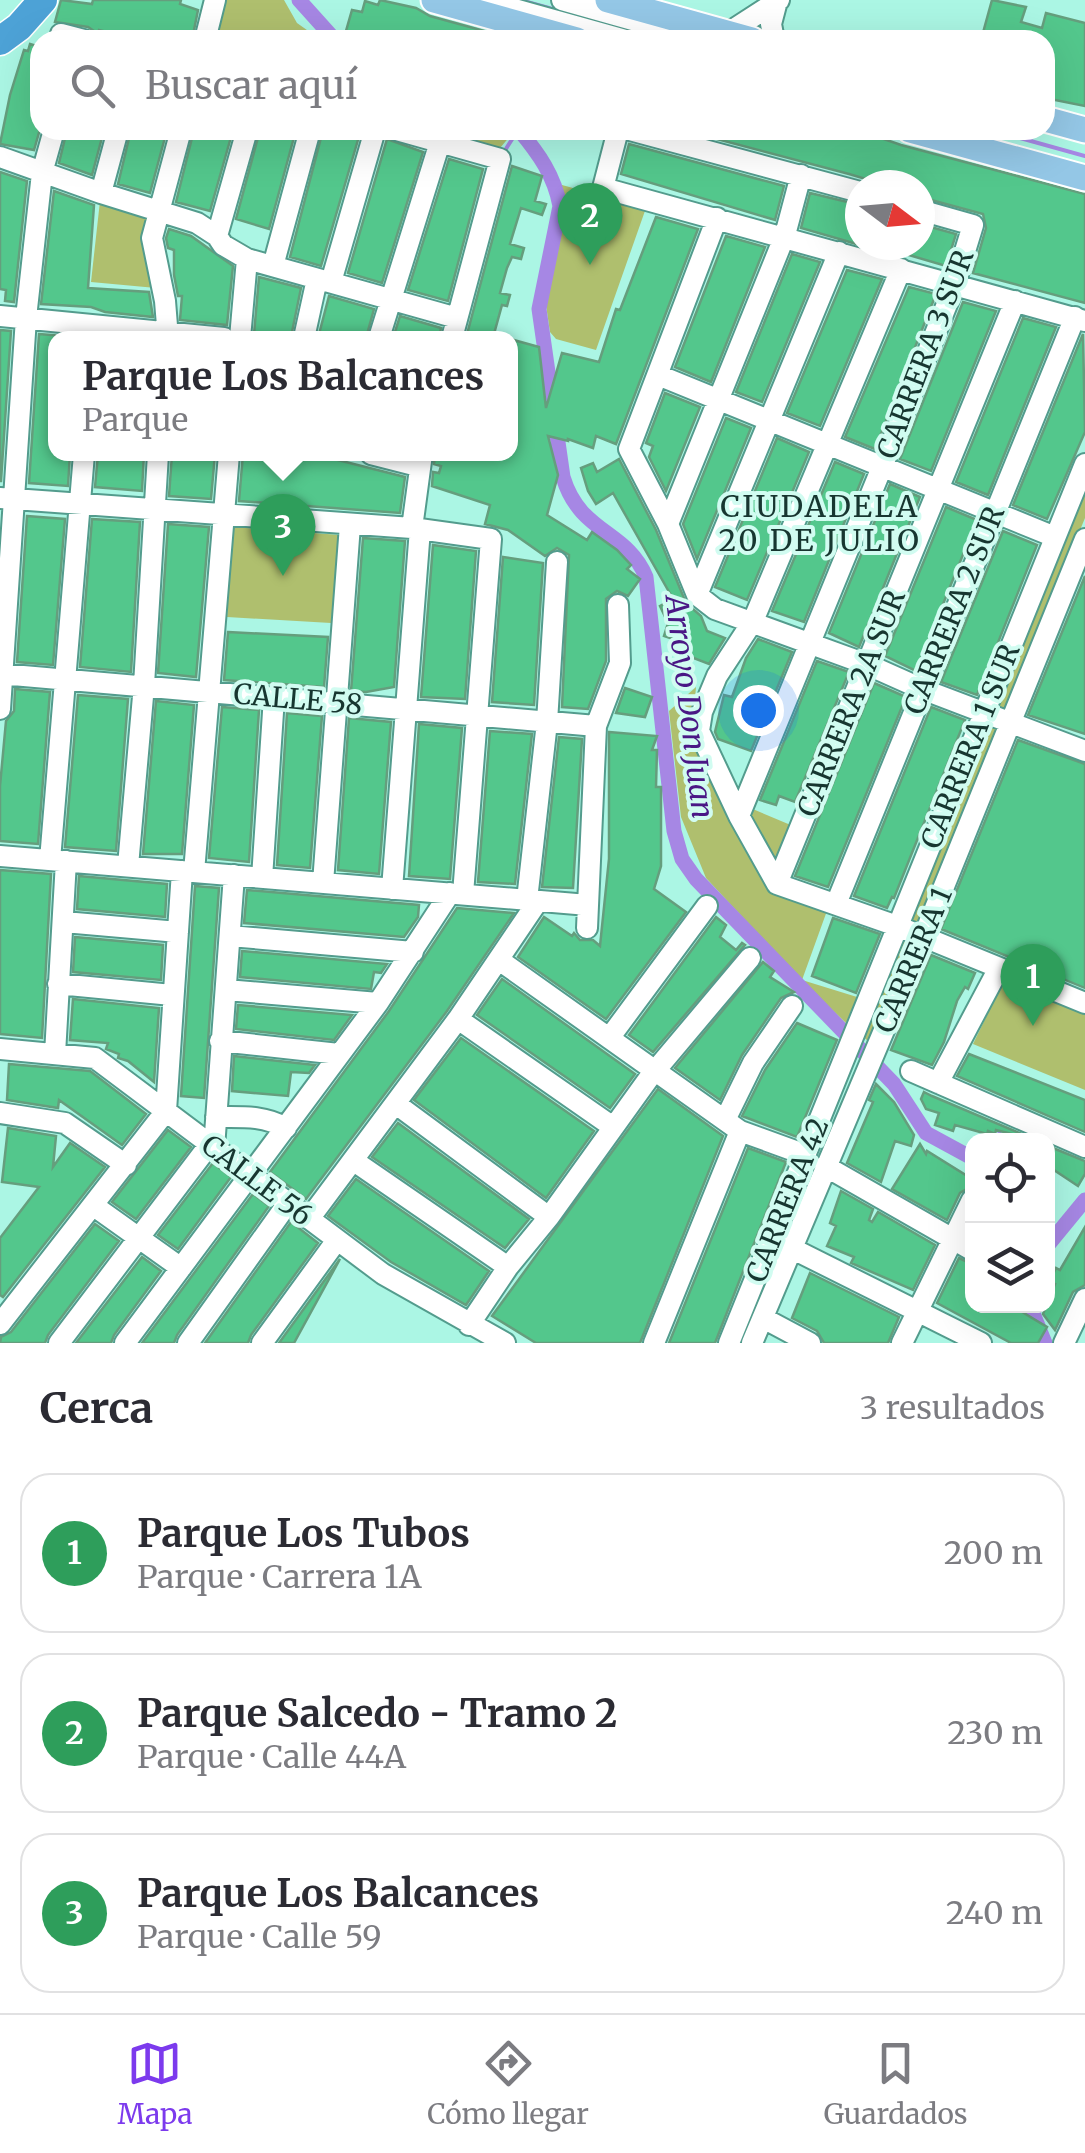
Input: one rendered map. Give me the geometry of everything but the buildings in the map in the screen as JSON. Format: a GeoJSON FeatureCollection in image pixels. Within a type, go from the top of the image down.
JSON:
{"type":"FeatureCollection","features":[{"type":"Feature","properties":{"kind":"highway"},"geometry":{"type":"LineString","coordinates":[[0,17],[18,0]]}},
{"type":"Feature","properties":{"kind":"highway"},"geometry":{"type":"LineString","coordinates":[[0,41],[43,0]]}},
{"type":"Feature","properties":{"kind":"main road"},"geometry":{"type":"LineString","coordinates":[[434,0],[541,30]]}},
{"type":"Feature","properties":{"kind":"main road"},"geometry":{"type":"LineString","coordinates":[[608,0],[703,30]]}},
{"type":"Feature","properties":{"kind":"main road"},"geometry":{"type":"LineString","coordinates":[[1055,122],[1085,130]]}},
{"type":"Feature","properties":{"kind":"main road"},"geometry":{"type":"LineString","coordinates":[[946,140],[1085,178]]}},
{"type":"Feature","properties":{"kind":"street"},"geometry":{"type":"LineString","coordinates":[[207,30],[215,0]]}},
{"type":"Feature","properties":{"kind":"street"},"geometry":{"type":"LineString","coordinates":[[482,0],[589,30]]}},
{"type":"Feature","properties":{"kind":"street"},"geometry":{"type":"LineString","coordinates":[[562,0],[693,30]]}},
{"type":"Feature","properties":{"kind":"street"},"geometry":{"type":"LineString","coordinates":[[739,30],[778,1]]}},
{"type":"Feature","properties":{"kind":"street"},"geometry":{"type":"LineString","coordinates":[[773,30],[778,1]]}},
{"type":"Feature","properties":{"kind":"street"},"geometry":{"type":"LineString","coordinates":[[1055,134],[1085,142]]}},
{"type":"Feature","properties":{"kind":"street"},"geometry":{"type":"LineString","coordinates":[[0,709],[7,498],[42,173],[51,140]]}},
{"type":"Feature","properties":{"kind":"street"},"geometry":{"type":"LineString","coordinates":[[100,194],[115,140]]}},
{"type":"Feature","properties":{"kind":"street"},"geometry":{"type":"LineString","coordinates":[[167,331],[152,238],[178,140]]}},
{"type":"Feature","properties":{"kind":"street"},"geometry":{"type":"LineString","coordinates":[[216,236],[244,140]]}},
{"type":"Feature","properties":{"kind":"street"},"geometry":{"type":"LineString","coordinates":[[273,266],[307,140]]}},
{"type":"Feature","properties":{"kind":"street"},"geometry":{"type":"LineString","coordinates":[[306,331],[371,140]]}},
{"type":"Feature","properties":{"kind":"street"},"geometry":{"type":"LineString","coordinates":[[0,157],[100,194],[198,223],[223,245],[247,258],[391,300],[454,328],[500,159],[433,140]]}},
{"type":"Feature","properties":{"kind":"street"},"geometry":{"type":"LineString","coordinates":[[615,140],[603,188],[1080,319]]}},
{"type":"Feature","properties":{"kind":"street"},"geometry":{"type":"LineString","coordinates":[[668,140],[845,188]]}},
{"type":"Feature","properties":{"kind":"street"},"geometry":{"type":"LineString","coordinates":[[988,140],[1085,166]]}},
{"type":"Feature","properties":{"kind":"street"},"geometry":{"type":"LineString","coordinates":[[381,331],[440,142]]}},
{"type":"Feature","properties":{"kind":"street"},"geometry":{"type":"LineString","coordinates":[[668,524],[785,236],[801,175]]}},
{"type":"Feature","properties":{"kind":"street","name":"CARRERA 3 SUR"},"geometry":{"type":"LineString","coordinates":[[739,816],[955,284],[973,226],[935,215]]}},
{"type":"Feature","properties":{"kind":"street"},"geometry":{"type":"LineString","coordinates":[[717,218],[630,449],[668,524],[697,595],[716,609],[1085,751]]}},
{"type":"Feature","properties":{"kind":"street"},"geometry":{"type":"LineString","coordinates":[[697,595],[839,252]]}},
{"type":"Feature","properties":{"kind":"street"},"geometry":{"type":"LineString","coordinates":[[241,331],[247,258]]}},
{"type":"Feature","properties":{"kind":"street"},"geometry":{"type":"LineString","coordinates":[[901,269],[753,621],[717,676],[702,712],[699,731],[776,884],[896,926],[1085,1003]]}},
{"type":"Feature","properties":{"kind":"street","name":"CARRERA 2A SUR"},"geometry":{"type":"LineString","coordinates":[[776,884],[1015,301]]}},
{"type":"Feature","properties":{"kind":"street"},"geometry":{"type":"LineString","coordinates":[[0,316],[89,331]]}},
{"type":"Feature","properties":{"kind":"street","name":"CARRERA 2 SUR"},"geometry":{"type":"LineString","coordinates":[[836,904],[994,512],[1080,319]]}},
{"type":"Feature","properties":{"kind":"street"},"geometry":{"type":"LineString","coordinates":[[658,375],[1055,537]]}},
{"type":"Feature","properties":{"kind":"street"},"geometry":{"type":"LineString","coordinates":[[55,1054],[64,922],[58,861],[65,679],[83,461]]}},
{"type":"Feature","properties":{"kind":"street"},"geometry":{"type":"LineString","coordinates":[[128,866],[157,461]]}},
{"type":"Feature","properties":{"kind":"street"},"geometry":{"type":"LineString","coordinates":[[0,1324],[166,1111],[178,932],[211,691],[229,461]]}},
{"type":"Feature","properties":{"kind":"street"},"geometry":{"type":"LineString","coordinates":[[392,888],[409,709],[420,461]]}},
{"type":"Feature","properties":{"kind":"street","name":"CARRERA 1 SUR"},"geometry":{"type":"LineString","coordinates":[[856,1029],[1085,464]]}},
{"type":"Feature","properties":{"kind":"street"},"geometry":{"type":"LineString","coordinates":[[7,498],[416,529],[491,539],[478,716],[457,894],[125,1343]]}},
{"type":"Feature","properties":{"kind":"street"},"geometry":{"type":"LineString","coordinates":[[323,883],[350,525]]}},
{"type":"Feature","properties":{"kind":"street","name":"CARRERA 1"},"geometry":{"type":"LineString","coordinates":[[865,1073],[1085,541]]}},
{"type":"Feature","properties":{"kind":"street"},"geometry":{"type":"LineString","coordinates":[[309,1219],[499,960],[532,900],[557,562]]}},
{"type":"Feature","properties":{"kind":"street"},"geometry":{"type":"LineString","coordinates":[[586,928],[596,726],[620,662],[618,605]]}},
{"type":"Feature","properties":{"kind":"street","name":"CALLE 58"},"geometry":{"type":"LineString","coordinates":[[1,674],[596,726]]}},
{"type":"Feature","properties":{"kind":"street"},"geometry":{"type":"LineString","coordinates":[[262,878],[274,697]]}},
{"type":"Feature","properties":{"kind":"street"},"geometry":{"type":"LineString","coordinates":[[0,856],[588,904]]}},
{"type":"Feature","properties":{"kind":"street"},"geometry":{"type":"LineString","coordinates":[[59,1343],[212,1146],[234,875]]}},
{"type":"Feature","properties":{"kind":"street"},"geometry":{"type":"LineString","coordinates":[[610,1037],[707,906]]}},
{"type":"Feature","properties":{"kind":"street"},"geometry":{"type":"LineString","coordinates":[[64,922],[178,932]]}},
{"type":"Feature","properties":{"kind":"street"},"geometry":{"type":"LineString","coordinates":[[230,936],[413,952]]}},
{"type":"Feature","properties":{"kind":"street"},"geometry":{"type":"LineString","coordinates":[[470,1324],[613,1127],[750,958]]}},
{"type":"Feature","properties":{"kind":"street"},"geometry":{"type":"LineString","coordinates":[[499,960],[732,1126],[806,1155]]}},
{"type":"Feature","properties":{"kind":"street"},"geometry":{"type":"LineString","coordinates":[[938,1083],[999,968]]}},
{"type":"Feature","properties":{"kind":"street"},"geometry":{"type":"LineString","coordinates":[[58,984],[172,995]]}},
{"type":"Feature","properties":{"kind":"street"},"geometry":{"type":"LineString","coordinates":[[226,990],[378,1003]]}},
{"type":"Feature","properties":{"kind":"street"},"geometry":{"type":"LineString","coordinates":[[654,1343],[753,1063],[792,1006]]}},
{"type":"Feature","properties":{"kind":"street"},"geometry":{"type":"LineString","coordinates":[[458,1018],[613,1127]]}},
{"type":"Feature","properties":{"kind":"street","name":"CARRERA 42"},"geometry":{"type":"LineString","coordinates":[[730,1343],[856,1029]]}},
{"type":"Feature","properties":{"kind":"street"},"geometry":{"type":"LineString","coordinates":[[220,1041],[339,1054]]}},
{"type":"Feature","properties":{"kind":"street","name":"CALLE 56"},"geometry":{"type":"LineString","coordinates":[[1,1056],[55,1054],[95,1058],[384,1274],[505,1343]]}},
{"type":"Feature","properties":{"kind":"street"},"geometry":{"type":"LineString","coordinates":[[912,1071],[1085,1147]]}},
{"type":"Feature","properties":{"kind":"street","name":"CARRERA 42"},"geometry":{"type":"LineString","coordinates":[[752,1343],[865,1073]]}},
{"type":"Feature","properties":{"kind":"street"},"geometry":{"type":"LineString","coordinates":[[396,1104],[549,1217]]}},
{"type":"Feature","properties":{"kind":"street"},"geometry":{"type":"LineString","coordinates":[[0,1113],[61,1121],[126,1164]]}},
{"type":"Feature","properties":{"kind":"street"},"geometry":{"type":"LineString","coordinates":[[216,1117],[255,1117],[273,1120],[286,1128]]}},
{"type":"Feature","properties":{"kind":"street"},"geometry":{"type":"LineString","coordinates":[[354,1162],[508,1267]]}},
{"type":"Feature","properties":{"kind":"street"},"geometry":{"type":"LineString","coordinates":[[826,1166],[965,1246]]}},
{"type":"Feature","properties":{"kind":"street"},"geometry":{"type":"LineString","coordinates":[[188,1343],[288,1202]]}},
{"type":"Feature","properties":{"kind":"street"},"geometry":{"type":"LineString","coordinates":[[94,1206],[182,1268]]}},
{"type":"Feature","properties":{"kind":"street"},"geometry":{"type":"LineString","coordinates":[[902,1343],[965,1215]]}},
{"type":"Feature","properties":{"kind":"street"},"geometry":{"type":"LineString","coordinates":[[772,1238],[981,1343]]}},
{"type":"Feature","properties":{"kind":"street"},"geometry":{"type":"LineString","coordinates":[[262,1343],[337,1240]]}},
{"type":"Feature","properties":{"kind":"street"},"geometry":{"type":"LineString","coordinates":[[1064,1343],[1085,1299]]}},
{"type":"Feature","properties":{"kind":"street"},"geometry":{"type":"LineString","coordinates":[[762,1318],[810,1343]]}},
{"type":"Feature","properties":{"kind":"green space"},"geometry":{"type":"Polygon","coordinates":[[[226,0],[284,0],[297,23],[307,30],[217,30],[226,0]]]}},
{"type":"Feature","properties":{"kind":"green space"},"geometry":{"type":"Polygon","coordinates":[[[470,140],[507,140],[500,148],[470,140]]]}},
{"type":"Feature","properties":{"kind":"green space"},"geometry":{"type":"Polygon","coordinates":[[[562,185],[646,208],[596,350],[556,339],[550,332],[546,305],[563,224],[562,185]]]}},
{"type":"Feature","properties":{"kind":"green space"},"geometry":{"type":"Polygon","coordinates":[[[100,201],[150,216],[156,288],[91,282],[100,201]]]}},
{"type":"Feature","properties":{"kind":"green space"},"geometry":{"type":"Polygon","coordinates":[[[1085,480],[1085,518],[869,1042],[860,1034],[1085,480]]]}},
{"type":"Feature","properties":{"kind":"green space"},"geometry":{"type":"Polygon","coordinates":[[[233,527],[340,535],[331,623],[227,617],[233,527]]]}},
{"type":"Feature","properties":{"kind":"green space"},"geometry":{"type":"Polygon","coordinates":[[[696,687],[692,735],[714,787],[770,886],[828,908],[802,980],[857,997],[846,1023],[802,981],[706,878],[681,817],[669,711],[696,687]]]}},
{"type":"Feature","properties":{"kind":"green space"},"geometry":{"type":"Polygon","coordinates":[[[748,807],[793,826],[775,869],[745,817],[748,807]]]}},
{"type":"Feature","properties":{"kind":"green space"},"geometry":{"type":"Polygon","coordinates":[[[1006,976],[1085,1008],[1085,1090],[973,1044],[1006,976]]]}},
{"type":"Feature","properties":{"kind":"waterway","name":"Arroyo Don Juan"},"geometry":{"type":"LineString","coordinates":[[299,0],[326,30]]}},
{"type":"Feature","properties":{"kind":"waterway"},"geometry":{"type":"LineString","coordinates":[[520,0],[629,30]]}},
{"type":"Feature","properties":{"kind":"waterway"},"geometry":{"type":"LineString","coordinates":[[502,155],[512,140]]}},
{"type":"Feature","properties":{"kind":"waterway","name":"Arroyo Don Juan"},"geometry":{"type":"LineString","coordinates":[[527,140],[545,165],[560,206],[539,309],[563,477],[580,510],[627,550],[646,577],[674,831],[682,859],[696,879],[894,1084],[926,1133],[965,1154]]}},
{"type":"Feature","properties":{"kind":"waterway"},"geometry":{"type":"LineString","coordinates":[[1027,140],[1085,156]]}},
{"type":"Feature","properties":{"kind":"waterway"},"geometry":{"type":"LineString","coordinates":[[1000,1126],[1000,1133]]}},
{"type":"Feature","properties":{"kind":"waterway"},"geometry":{"type":"LineString","coordinates":[[1055,1236],[1085,1200]]}},
{"type":"Feature","properties":{"kind":"waterway","name":"Arroyo Don Juan"},"geometry":{"type":"LineString","coordinates":[[1033,1313],[1045,1343]]}},
{"type":"Feature","properties":{"kind":"place","name":"Parque Salcedo - Tramo 2"},"geometry":{"type":"Point","coordinates":[590,265]}},
{"type":"Feature","properties":{"kind":"place","name":"Parque Los Balcances"},"geometry":{"type":"Point","coordinates":[283,576]}},
{"type":"Feature","properties":{"kind":"place","name":"Parque Los Tubos"},"geometry":{"type":"Point","coordinates":[1033,1026]}},
{"type":"Feature","properties":{"kind":"district","name":"CIUDADELA 20 DE JULIO"},"geometry":{"type":"Point","coordinates":[820,523]}}]}
